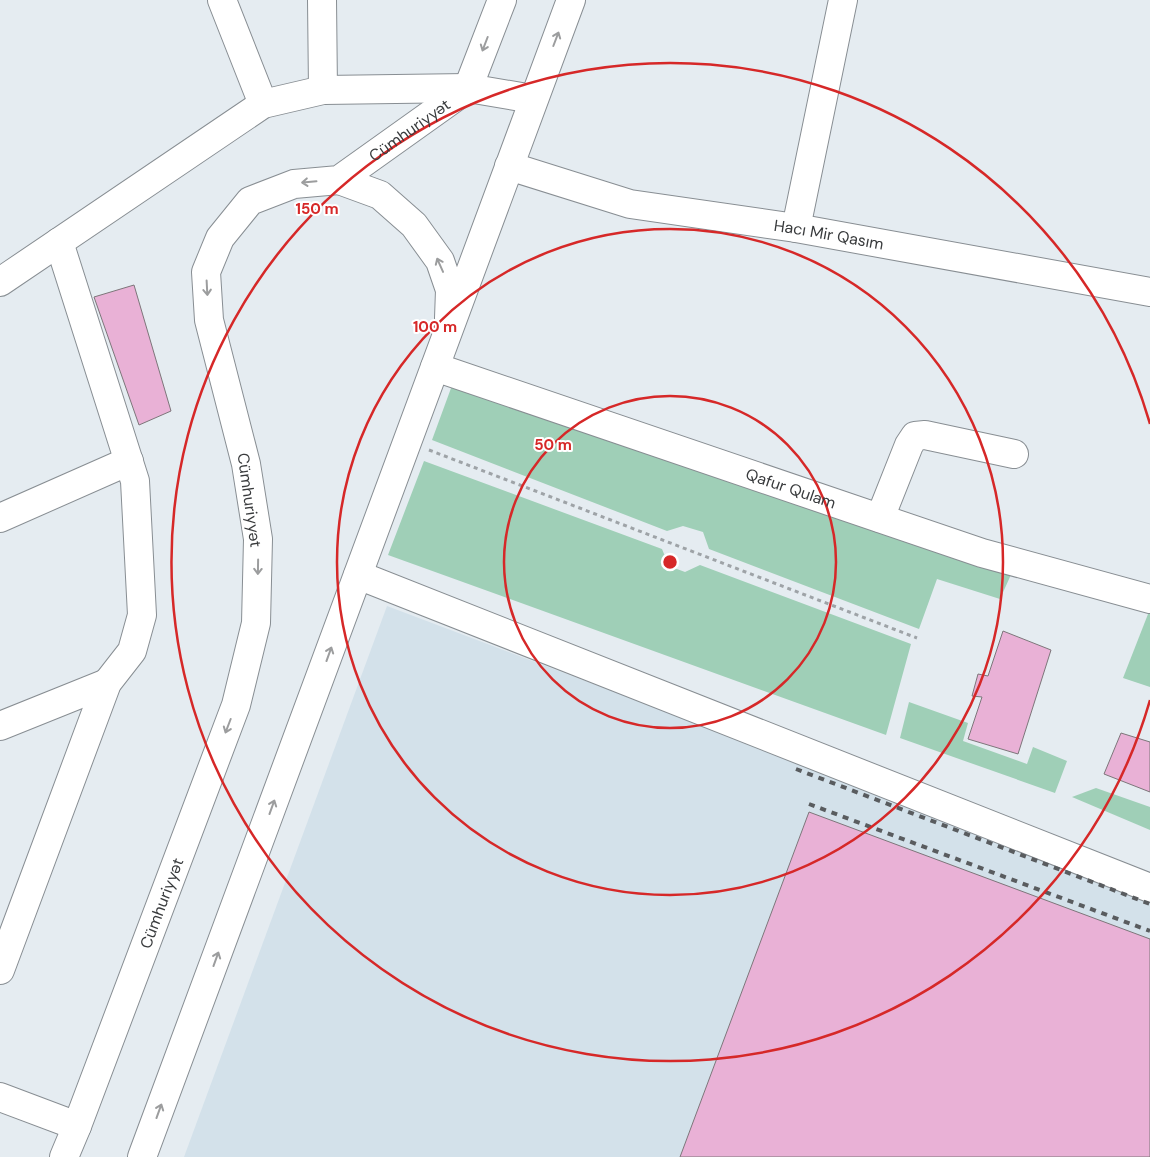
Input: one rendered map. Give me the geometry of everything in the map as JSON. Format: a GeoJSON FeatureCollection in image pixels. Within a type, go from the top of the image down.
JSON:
{"type":"FeatureCollection","features":[{"type":"Feature","properties":{"kind":"street"},"geometry":{"type":"LineString","coordinates":[[222,0],[263,104]]}},
{"type":"Feature","properties":{"kind":"street"},"geometry":{"type":"LineString","coordinates":[[322,0],[323,90]]}},
{"type":"Feature","properties":{"kind":"street"},"geometry":{"type":"LineString","coordinates":[[468,88],[502,0]]}},
{"type":"Feature","properties":{"kind":"street"},"geometry":{"type":"LineString","coordinates":[[142,1157],[571,0]]}},
{"type":"Feature","properties":{"kind":"street"},"geometry":{"type":"LineString","coordinates":[[796,228],[843,0]]}},
{"type":"Feature","properties":{"kind":"street"},"geometry":{"type":"LineString","coordinates":[[3,274],[59,242],[263,104],[323,90],[468,88],[533,99]]}},
{"type":"Feature","properties":{"kind":"street","name":"Cümhuriyyət"},"geometry":{"type":"LineString","coordinates":[[64,1157],[236,705],[256,623],[258,538],[246,464],[209,320],[206,272],[220,238],[250,201],[294,184],[339,180],[468,88]]}},
{"type":"Feature","properties":{"kind":"street","name":"Hacı Mir Qasım"},"geometry":{"type":"LineString","coordinates":[[509,166],[630,204],[796,228],[1150,292]]}},
{"type":"Feature","properties":{"kind":"street"},"geometry":{"type":"LineString","coordinates":[[339,180],[380,195],[414,224],[440,261],[450,290],[449,329]]}},
{"type":"Feature","properties":{"kind":"street"},"geometry":{"type":"LineString","coordinates":[[0,970],[107,683],[132,651],[142,616],[135,481],[59,242]]}},
{"type":"Feature","properties":{"kind":"street","name":"Qafur Qulam"},"geometry":{"type":"LineString","coordinates":[[435,367],[982,553],[1150,599]]}},
{"type":"Feature","properties":{"kind":"street"},"geometry":{"type":"LineString","coordinates":[[880,518],[909,445],[915,436],[925,435],[1014,454]]}},
{"type":"Feature","properties":{"kind":"street"},"geometry":{"type":"LineString","coordinates":[[0,518],[129,461]]}},
{"type":"Feature","properties":{"kind":"street"},"geometry":{"type":"LineString","coordinates":[[358,574],[1150,888]]}},
{"type":"Feature","properties":{"kind":"street"},"geometry":{"type":"LineString","coordinates":[[0,726],[107,683]]}},
{"type":"Feature","properties":{"kind":"street"},"geometry":{"type":"LineString","coordinates":[[0,1097],[77,1126]]}},
{"type":"Feature","properties":{"kind":"path"},"geometry":{"type":"LineString","coordinates":[[407,442],[917,638]]}},
{"type":"Feature","properties":{"kind":"shaded area"},"geometry":{"type":"Polygon","coordinates":[[[387,606],[1150,894],[1150,1157],[184,1157],[387,606]]]}},
{"type":"Feature","properties":{"kind":"green space"},"geometry":{"type":"Polygon","coordinates":[[[454,380],[1014,568],[1000,599],[937,579],[919,629],[709,549],[703,532],[683,526],[667,531],[432,440],[454,380]]]}},
{"type":"Feature","properties":{"kind":"green space"},"geometry":{"type":"Polygon","coordinates":[[[424,461],[662,549],[669,566],[685,572],[700,565],[911,644],[886,735],[388,555],[424,461]]]}},
{"type":"Feature","properties":{"kind":"green space"},"geometry":{"type":"Polygon","coordinates":[[[1150,609],[1150,687],[1123,678],[1150,609]]]}},
{"type":"Feature","properties":{"kind":"green space"},"geometry":{"type":"Polygon","coordinates":[[[909,702],[968,723],[963,741],[1027,764],[1033,747],[1067,761],[1055,793],[900,738],[909,702]]]}},
{"type":"Feature","properties":{"kind":"green space"},"geometry":{"type":"Polygon","coordinates":[[[1096,788],[1150,807],[1150,830],[1072,797],[1096,788]]]}},
{"type":"Feature","properties":{"kind":"building"},"geometry":{"type":"Polygon","coordinates":[[[134,285],[171,411],[139,425],[94,297],[134,285]]]}},
{"type":"Feature","properties":{"kind":"building"},"geometry":{"type":"Polygon","coordinates":[[[1003,631],[1051,650],[1018,754],[968,739],[982,697],[972,696],[978,674],[988,676],[1003,631]]]}},
{"type":"Feature","properties":{"kind":"building"},"geometry":{"type":"Polygon","coordinates":[[[1121,733],[1150,742],[1150,792],[1104,774],[1121,733]]]}},
{"type":"Feature","properties":{"kind":"building"},"geometry":{"type":"Polygon","coordinates":[[[809,812],[1150,939],[1150,1157],[680,1157],[809,812]]]}},
{"type":"Feature","properties":{"kind":"railway"},"geometry":{"type":"LineString","coordinates":[[796,769],[1150,904]]}},
{"type":"Feature","properties":{"kind":"railway"},"geometry":{"type":"LineString","coordinates":[[809,804],[1150,931]]}}]}
